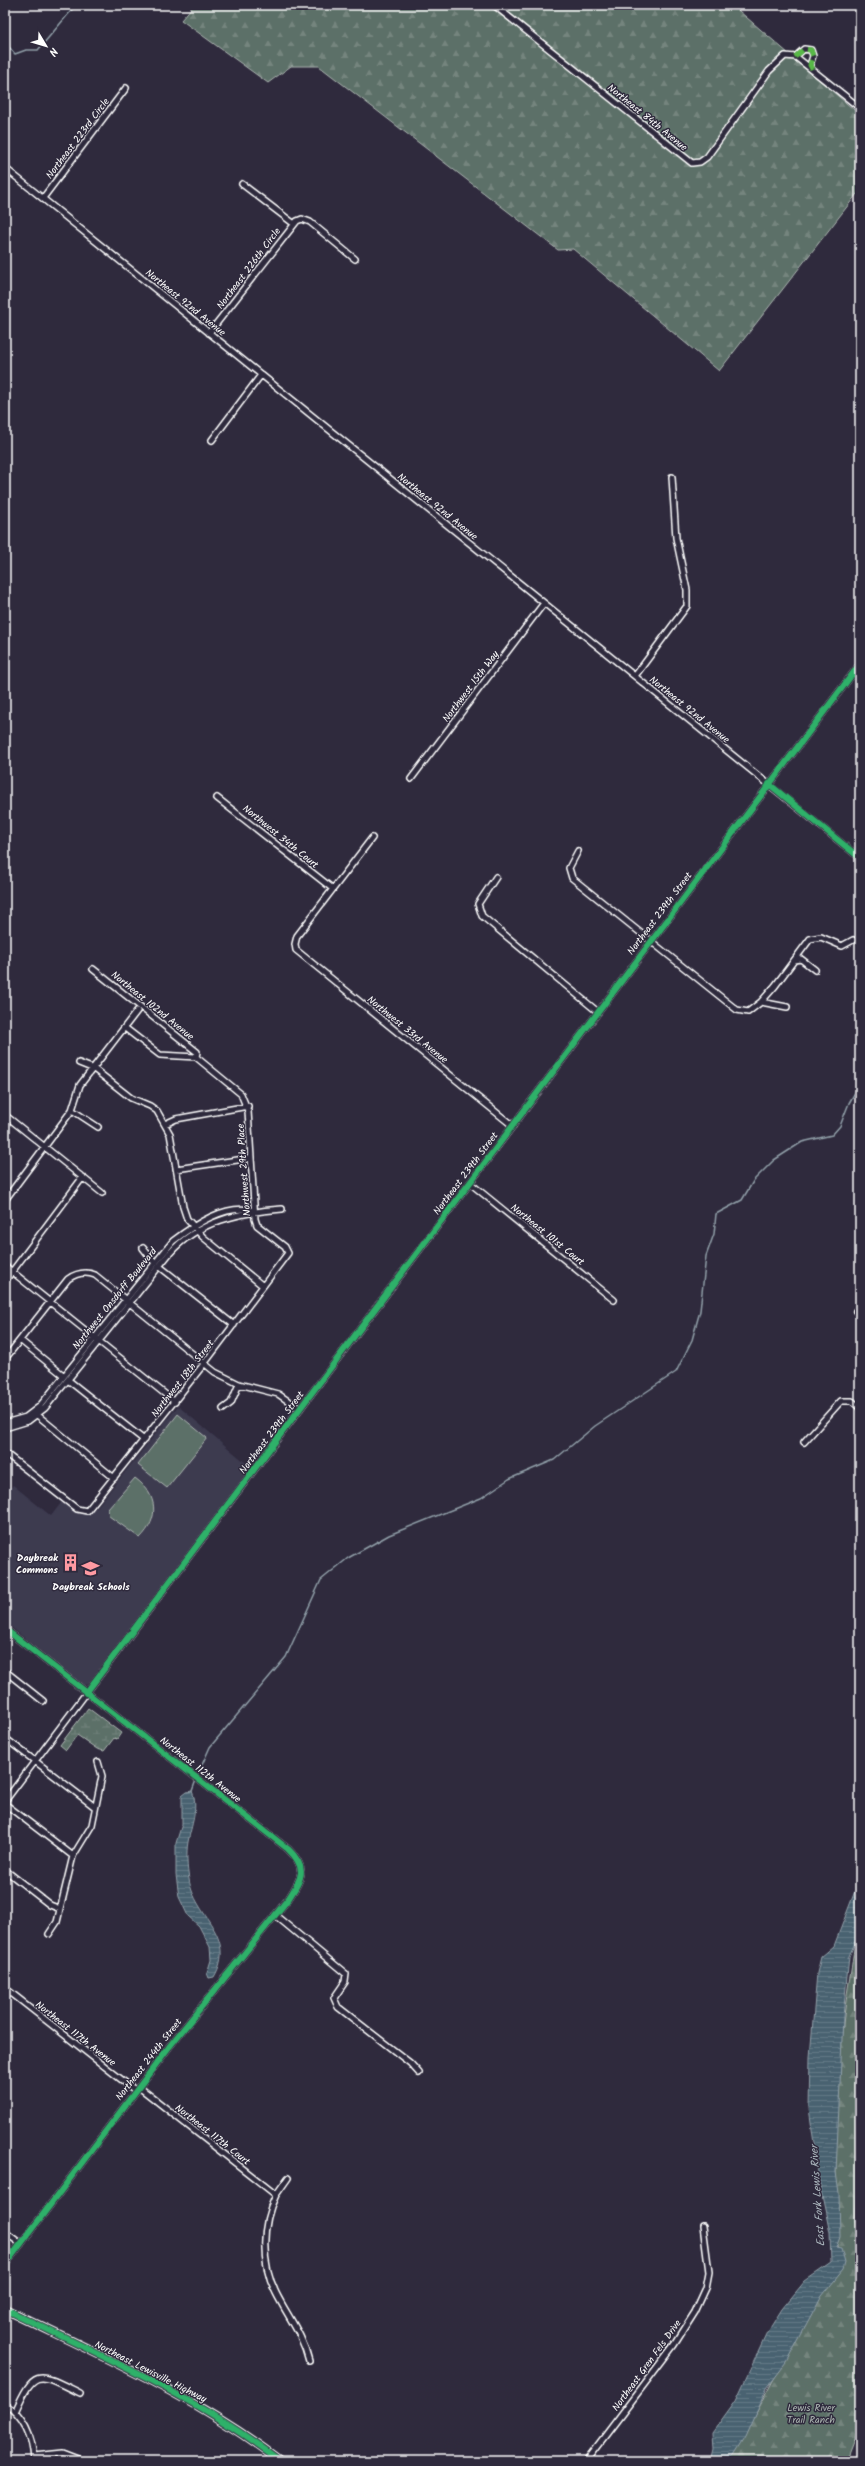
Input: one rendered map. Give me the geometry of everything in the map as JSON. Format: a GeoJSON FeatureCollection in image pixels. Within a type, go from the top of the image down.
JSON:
{"type":"FeatureCollection","features":[{"type":"Feature","properties":{"kind":"main road","name":"Northeast Lewisville Highway"},"geometry":{"type":"LineString","coordinates":[[5,2309],[206,2410],[248,2436],[280,2461]]}},
{"type":"Feature","properties":{"kind":"street","name":"Northeast 84th Avenue"},"geometry":{"type":"LineString","coordinates":[[494,5],[692,163],[700,162],[707,157],[769,71],[781,58],[793,56]]}},
{"type":"Feature","properties":{"kind":"street"},"geometry":{"type":"LineString","coordinates":[[812,69],[810,65],[814,56],[811,50],[804,49],[793,56],[812,69],[860,108]]}},
{"type":"Feature","properties":{"kind":"street","name":"Northeast 223rd Circle"},"geometry":{"type":"LineString","coordinates":[[43,198],[126,88]]}},
{"type":"Feature","properties":{"kind":"street","name":"Northeast 92nd Avenue"},"geometry":{"type":"LineString","coordinates":[[5,168],[860,858]]}},
{"type":"Feature","properties":{"kind":"street"},"geometry":{"type":"LineString","coordinates":[[242,184],[293,224]]}},
{"type":"Feature","properties":{"kind":"street","name":"Northeast 226th Circle"},"geometry":{"type":"LineString","coordinates":[[209,333],[293,224],[305,220],[355,259]]}},
{"type":"Feature","properties":{"kind":"street"},"geometry":{"type":"LineString","coordinates":[[212,440],[261,375]]}},
{"type":"Feature","properties":{"kind":"street"},"geometry":{"type":"LineString","coordinates":[[635,676],[687,606],[687,590],[676,538],[672,477]]}},
{"type":"Feature","properties":{"kind":"street","name":"Northwest 15th Way"},"geometry":{"type":"LineString","coordinates":[[411,779],[544,603]]}},
{"type":"Feature","properties":{"kind":"street","name":"Northeast 239th Street"},"geometry":{"type":"LineString","coordinates":[[5,1800],[513,1126],[768,784],[860,664]]}},
{"type":"Feature","properties":{"kind":"street","name":"Northwest 34th Court"},"geometry":{"type":"LineString","coordinates":[[217,798],[333,889]]}},
{"type":"Feature","properties":{"kind":"street"},"geometry":{"type":"LineString","coordinates":[[333,889],[372,838]]}},
{"type":"Feature","properties":{"kind":"street"},"geometry":{"type":"LineString","coordinates":[[578,850],[569,868],[572,878],[737,1010],[748,1012],[761,1002],[795,960],[807,942],[815,937],[821,937],[831,943],[842,946],[853,940]]}},
{"type":"Feature","properties":{"kind":"street"},"geometry":{"type":"LineString","coordinates":[[496,877],[478,904],[482,916],[598,1012]]}},
{"type":"Feature","properties":{"kind":"street","name":"Northwest 33rd Avenue"},"geometry":{"type":"LineString","coordinates":[[333,889],[297,936],[295,945],[300,954],[513,1126]]}},
{"type":"Feature","properties":{"kind":"street"},"geometry":{"type":"LineString","coordinates":[[795,960],[801,959],[815,970]]}},
{"type":"Feature","properties":{"kind":"street","name":"Northeast 102nd Avenue"},"geometry":{"type":"LineString","coordinates":[[93,968],[197,1052],[196,1057]]}},
{"type":"Feature","properties":{"kind":"street"},"geometry":{"type":"LineString","coordinates":[[761,1002],[787,1007]]}},
{"type":"Feature","properties":{"kind":"street"},"geometry":{"type":"LineString","coordinates":[[5,1200],[72,1110],[80,1085],[94,1069],[137,1011]]}},
{"type":"Feature","properties":{"kind":"street"},"geometry":{"type":"LineString","coordinates":[[125,1028],[160,1055],[196,1057]]}},
{"type":"Feature","properties":{"kind":"street","name":"Northwest 29th Place"},"geometry":{"type":"LineString","coordinates":[[196,1057],[239,1092],[245,1099],[248,1106],[254,1211],[257,1225],[288,1251]]}},
{"type":"Feature","properties":{"kind":"street"},"geometry":{"type":"LineString","coordinates":[[79,1062],[94,1069],[131,1098],[154,1108],[165,1124],[172,1143],[183,1207],[194,1228],[264,1286]]}},
{"type":"Feature","properties":{"kind":"street"},"geometry":{"type":"LineString","coordinates":[[165,1124],[176,1119],[248,1106]]}},
{"type":"Feature","properties":{"kind":"street"},"geometry":{"type":"LineString","coordinates":[[72,1110],[98,1127]]}},
{"type":"Feature","properties":{"kind":"street"},"geometry":{"type":"LineString","coordinates":[[6,1117],[102,1192]]}},
{"type":"Feature","properties":{"kind":"street"},"geometry":{"type":"LineString","coordinates":[[176,1169],[251,1158]]}},
{"type":"Feature","properties":{"kind":"street"},"geometry":{"type":"LineString","coordinates":[[5,1281],[83,1177]]}},
{"type":"Feature","properties":{"kind":"street","name":"Northeast 101st Court"},"geometry":{"type":"LineString","coordinates":[[470,1183],[614,1300]]}},
{"type":"Feature","properties":{"kind":"street","name":"Northwest Onsdorff Boulevard"},"geometry":{"type":"LineString","coordinates":[[5,1423],[35,1413],[63,1375],[154,1262],[173,1242],[194,1228],[232,1211],[246,1208],[254,1211],[282,1209]]}},
{"type":"Feature","properties":{"kind":"street","name":"Northwest Onsdorff Boulevard"},"geometry":{"type":"LineString","coordinates":[[5,1428],[19,1425],[35,1413],[68,1380],[177,1245],[194,1228]]}},
{"type":"Feature","properties":{"kind":"street"},"geometry":{"type":"LineString","coordinates":[[143,1248],[154,1262]]}},
{"type":"Feature","properties":{"kind":"street","name":"Northwest 18th Street"},"geometry":{"type":"LineString","coordinates":[[5,1453],[77,1509],[84,1511],[91,1508],[264,1286],[288,1251]]}},
{"type":"Feature","properties":{"kind":"street"},"geometry":{"type":"LineString","coordinates":[[5,1266],[175,1402]]}},
{"type":"Feature","properties":{"kind":"street"},"geometry":{"type":"LineString","coordinates":[[160,1266],[234,1325]]}},
{"type":"Feature","properties":{"kind":"street"},"geometry":{"type":"LineString","coordinates":[[5,1359],[68,1280],[82,1273],[95,1275],[204,1364],[239,1384],[278,1394],[300,1409]]}},
{"type":"Feature","properties":{"kind":"street"},"geometry":{"type":"LineString","coordinates":[[20,1340],[63,1375]]}},
{"type":"Feature","properties":{"kind":"street"},"geometry":{"type":"LineString","coordinates":[[68,1380],[144,1440]]}},
{"type":"Feature","properties":{"kind":"street"},"geometry":{"type":"LineString","coordinates":[[223,1409],[231,1403],[239,1384]]}},
{"type":"Feature","properties":{"kind":"street"},"geometry":{"type":"LineString","coordinates":[[804,1442],[836,1404],[844,1399],[852,1401],[860,1408]]}},
{"type":"Feature","properties":{"kind":"street"},"geometry":{"type":"LineString","coordinates":[[35,1413],[114,1478]]}},
{"type":"Feature","properties":{"kind":"street","name":"Northeast 112th Avenue"},"geometry":{"type":"LineString","coordinates":[[5,1629],[288,1849],[300,1864]]}},
{"type":"Feature","properties":{"kind":"street"},"geometry":{"type":"LineString","coordinates":[[5,1671],[43,1701]]}},
{"type":"Feature","properties":{"kind":"street"},"geometry":{"type":"LineString","coordinates":[[5,1738],[95,1807]]}},
{"type":"Feature","properties":{"kind":"street"},"geometry":{"type":"LineString","coordinates":[[49,1934],[57,1922],[74,1856],[90,1829],[102,1776],[98,1762]]}},
{"type":"Feature","properties":{"kind":"street"},"geometry":{"type":"LineString","coordinates":[[5,1804],[74,1856]]}},
{"type":"Feature","properties":{"kind":"street","name":"Northeast 244th Street"},"geometry":{"type":"LineString","coordinates":[[5,2265],[137,2089],[275,1915],[300,1881],[300,1864]]}},
{"type":"Feature","properties":{"kind":"street"},"geometry":{"type":"LineString","coordinates":[[5,1870],[50,1905],[60,1909]]}},
{"type":"Feature","properties":{"kind":"street"},"geometry":{"type":"LineString","coordinates":[[275,1915],[346,1974],[345,1982],[334,1998],[338,2007],[410,2063],[419,2073]]}},
{"type":"Feature","properties":{"kind":"street","name":"Northeast 117th Avenue"},"geometry":{"type":"LineString","coordinates":[[5,1988],[137,2089]]}},
{"type":"Feature","properties":{"kind":"street","name":"Northeast 117th Court"},"geometry":{"type":"LineString","coordinates":[[137,2089],[276,2195]]}},
{"type":"Feature","properties":{"kind":"street"},"geometry":{"type":"LineString","coordinates":[[288,2178],[276,2195],[265,2237],[267,2268],[276,2294],[303,2338],[309,2361]]}},
{"type":"Feature","properties":{"kind":"street","name":"Northeast Gren Fels Drive"},"geometry":{"type":"LineString","coordinates":[[586,2461],[674,2345],[695,2312],[706,2288],[709,2272],[703,2226]]}},
{"type":"Feature","properties":{"kind":"street"},"geometry":{"type":"LineString","coordinates":[[5,2232],[21,2244]]}},
{"type":"Feature","properties":{"kind":"street"},"geometry":{"type":"LineString","coordinates":[[15,2412],[28,2385],[35,2379],[48,2378],[80,2393]]}},
{"type":"Feature","properties":{"kind":"street"},"geometry":{"type":"LineString","coordinates":[[5,2404],[15,2412],[30,2435],[34,2458],[63,2453],[84,2461]]}},
{"type":"Feature","properties":{"kind":"shaded area","name":"Daybreak Schools"},"geometry":{"type":"Polygon","coordinates":[[[178,1406],[252,1468],[91,1684],[82,1685],[5,1622],[5,1495],[13,1485],[51,1516],[64,1499],[87,1513],[90,1512],[97,1507],[178,1406]]]}},
{"type":"Feature","properties":{"kind":"green space"},"geometry":{"type":"Polygon","coordinates":[[[194,5],[732,5],[860,115],[860,190],[719,371],[573,249],[558,250],[319,66],[291,66],[268,83],[181,20],[194,5]]]}},
{"type":"Feature","properties":{"kind":"green space"},"geometry":{"type":"Polygon","coordinates":[[[178,1414],[207,1438],[167,1488],[138,1465],[178,1414]]]}},
{"type":"Feature","properties":{"kind":"green space"},"geometry":{"type":"Polygon","coordinates":[[[135,1478],[148,1492],[154,1507],[151,1523],[140,1538],[109,1516],[108,1509],[135,1478]]]}},
{"type":"Feature","properties":{"kind":"green space"},"geometry":{"type":"Polygon","coordinates":[[[88,1708],[121,1733],[117,1739],[114,1738],[104,1751],[97,1749],[77,1735],[66,1750],[60,1745],[88,1708]]]}},
{"type":"Feature","properties":{"kind":"green space","name":"Lewis River Trail Ranch"},"geometry":{"type":"Polygon","coordinates":[[[860,1925],[860,2165],[855,2220],[860,2239],[860,2423],[845,2461],[730,2461],[806,2319],[844,2262],[837,2247],[836,2147],[838,2081],[844,2015],[854,1946],[860,1925]]]}},
{"type":"Feature","properties":{"kind":"water"},"geometry":{"type":"Polygon","coordinates":[[[192,1791],[195,1810],[187,1846],[189,1879],[192,1892],[218,1938],[221,1950],[220,1963],[214,1977],[209,1978],[207,1973],[211,1960],[210,1947],[199,1926],[188,1916],[179,1897],[176,1875],[176,1843],[182,1824],[182,1796],[187,1792],[192,1791]]]}},
{"type":"Feature","properties":{"kind":"water"},"geometry":{"type":"Polygon","coordinates":[[[860,1878],[860,1932],[849,1956],[843,2017],[836,2172],[839,2194],[840,2237],[836,2248],[841,2249],[845,2263],[843,2270],[822,2296],[786,2363],[767,2388],[745,2437],[730,2461],[710,2461],[713,2449],[712,2433],[736,2400],[767,2333],[782,2309],[805,2281],[831,2263],[830,2233],[820,2186],[809,2108],[810,2057],[817,1973],[821,1957],[834,1946],[860,1878]]]}},
{"type":"Feature","properties":{"kind":"waterway"},"geometry":{"type":"LineString","coordinates":[[5,32],[8,34],[9,47],[15,54],[26,50],[38,50],[76,5]]}},
{"type":"Feature","properties":{"kind":"waterway"},"geometry":{"type":"LineString","coordinates":[[197,1776],[210,1747],[286,1657],[321,1580],[348,1558],[389,1535],[481,1498],[509,1479],[554,1460],[595,1426],[676,1372],[692,1340],[700,1311],[706,1256],[714,1234],[716,1214],[742,1200],[754,1180],[774,1160],[802,1142],[832,1135],[840,1126],[849,1103],[860,1084]]}},
{"type":"Feature","properties":{"kind":"waterway"},"geometry":{"type":"LineString","coordinates":[[192,1791],[196,1780]]}},
{"type":"Feature","properties":{"kind":"marked path"},"geometry":{"type":"LineString","coordinates":[[795,57],[804,49],[811,50],[813,56],[810,65],[812,69]]}},
{"type":"Feature","properties":{"kind":"cycle path"},"geometry":{"type":"LineString","coordinates":[[86,1693],[860,664]]}},
{"type":"Feature","properties":{"kind":"cycle path"},"geometry":{"type":"LineString","coordinates":[[769,784],[860,858]]}},
{"type":"Feature","properties":{"kind":"cycle path"},"geometry":{"type":"LineString","coordinates":[[5,1629],[288,1849],[301,1868],[300,1879],[289,1898],[169,2047],[5,2265]]}},
{"type":"Feature","properties":{"kind":"cycle path"},"geometry":{"type":"LineString","coordinates":[[5,2309],[147,2378],[215,2417],[280,2461]]}},
{"type":"Feature","properties":{"kind":"place","name":"Daybreak Commons"},"geometry":{"type":"Point","coordinates":[71,1563]}},
{"type":"Feature","properties":{"kind":"place","name":"Daybreak Schools"},"geometry":{"type":"Point","coordinates":[91,1569]}},
{"type":"Feature","properties":{"kind":"water label","name":"East Fork Lewis River"},"geometry":{"type":"Point","coordinates":[817,2196]}}]}
